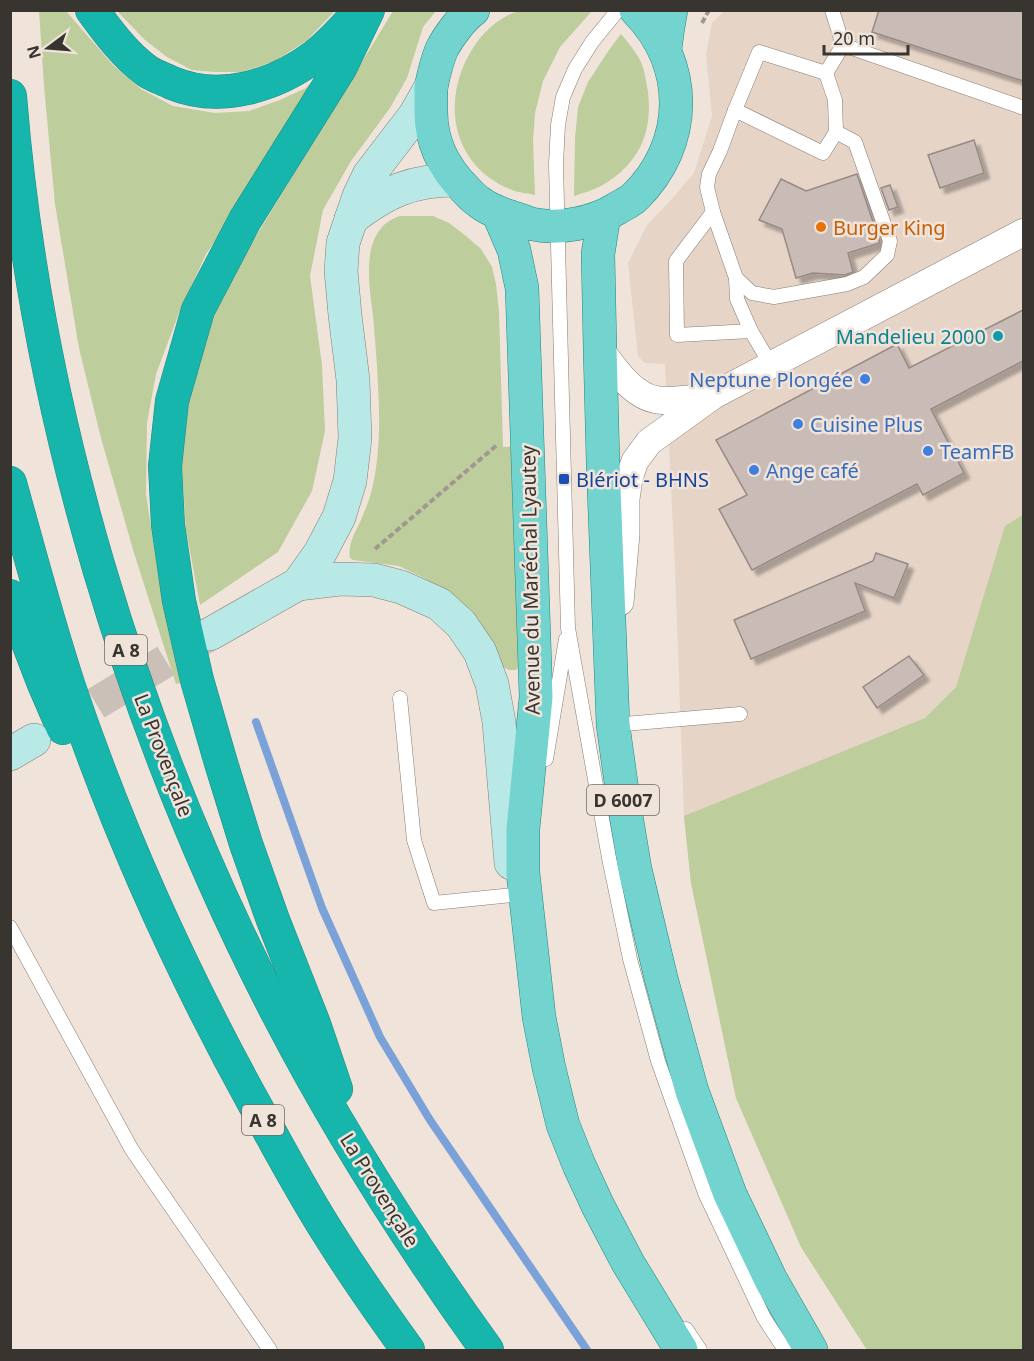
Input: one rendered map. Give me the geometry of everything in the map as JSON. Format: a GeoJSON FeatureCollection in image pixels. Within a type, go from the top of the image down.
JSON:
{"type":"FeatureCollection","features":[{"type":"Feature","properties":{"kind":"highway"},"geometry":{"type":"LineString","coordinates":[[92,10],[115,42],[148,72],[187,89],[219,93],[253,87],[284,75],[315,56],[360,10]]}},
{"type":"Feature","properties":{"kind":"highway"},"geometry":{"type":"LineString","coordinates":[[362,1164],[311,1015],[246,844],[197,680],[179,602],[168,525],[165,466],[172,401],[198,310],[245,220],[340,68],[368,10]]}},
{"type":"Feature","properties":{"kind":"highway","name":"La Provençale"},"geometry":{"type":"LineString","coordinates":[[10,96],[25,228],[48,358],[71,460],[101,573],[169,773],[237,930],[278,1015],[362,1164],[413,1244],[487,1350]]}},
{"type":"Feature","properties":{"kind":"highway","name":"A 8"},"geometry":{"type":"LineString","coordinates":[[10,483],[70,688],[104,783],[142,877],[220,1042],[286,1162],[331,1238],[408,1350]]}},
{"type":"Feature","properties":{"kind":"highway"},"geometry":{"type":"LineString","coordinates":[[10,596],[75,756],[142,877]]}},
{"type":"Feature","properties":{"kind":"main road"},"geometry":{"type":"LineString","coordinates":[[298,584],[320,553],[339,517],[350,481],[355,438],[353,380],[341,272],[343,243],[359,196],[369,176],[415,115],[431,87],[442,50],[464,17],[473,10]]}},
{"type":"Feature","properties":{"kind":"main road"},"geometry":{"type":"LineString","coordinates":[[431,87],[431,116],[435,140],[444,164],[456,180],[478,201],[498,213],[534,224],[558,226],[604,216],[634,198],[658,169],[671,141],[677,112],[674,82],[665,49],[636,10]]}},
{"type":"Feature","properties":{"kind":"main road"},"geometry":{"type":"LineString","coordinates":[[665,49],[671,10]]}},
{"type":"Feature","properties":{"kind":"main road"},"geometry":{"type":"LineString","coordinates":[[351,219],[369,205],[405,186],[434,180],[456,180]]}},
{"type":"Feature","properties":{"kind":"main road","name":"Avenue du Maréchal Lyautey"},"geometry":{"type":"LineString","coordinates":[[498,213],[514,250],[518,266],[522,288],[525,346],[536,697],[523,829],[523,873],[539,1017],[563,1125],[597,1206],[628,1263],[681,1350]]}},
{"type":"Feature","properties":{"kind":"main road","name":"D 6007"},"geometry":{"type":"LineString","coordinates":[[604,216],[598,254],[603,462],[614,725],[635,868],[692,1091],[730,1194],[771,1280],[811,1350]]}},
{"type":"Feature","properties":{"kind":"main road"},"geometry":{"type":"LineString","coordinates":[[210,634],[298,584],[340,579],[374,580],[401,587],[439,604],[461,624],[480,651],[492,684],[499,722],[518,952],[527,1023],[542,1077],[563,1125]]}},
{"type":"Feature","properties":{"kind":"street"},"geometry":{"type":"LineString","coordinates":[[612,680],[627,534],[628,478],[635,461],[649,442],[714,395],[1023,232]]}},
{"type":"Feature","properties":{"kind":"street"},"geometry":{"type":"LineString","coordinates":[[600,349],[630,386],[656,400],[714,395]]}},
{"type":"Feature","properties":{"kind":"lane"},"geometry":{"type":"LineString","coordinates":[[618,10],[592,42],[575,69],[563,97],[558,125],[558,226],[568,628],[611,869],[630,959],[658,1061],[705,1192],[764,1318],[785,1350]]}},
{"type":"Feature","properties":{"kind":"lane"},"geometry":{"type":"LineString","coordinates":[[735,110],[823,153],[836,132],[835,100],[826,73],[843,45],[832,10]]}},
{"type":"Feature","properties":{"kind":"lane"},"geometry":{"type":"LineString","coordinates":[[843,45],[1023,108]]}},
{"type":"Feature","properties":{"kind":"lane"},"geometry":{"type":"LineString","coordinates":[[771,365],[751,332],[737,298],[736,278],[713,212],[708,187],[709,174],[759,52],[826,73]]}},
{"type":"Feature","properties":{"kind":"lane"},"geometry":{"type":"LineString","coordinates":[[736,278],[752,293],[774,297],[847,284],[864,277],[887,255],[890,241],[855,142],[836,132]]}},
{"type":"Feature","properties":{"kind":"lane"},"geometry":{"type":"LineString","coordinates":[[713,212],[676,261],[677,334],[751,332]]}},
{"type":"Feature","properties":{"kind":"lane"},"geometry":{"type":"LineString","coordinates":[[544,776],[568,628]]}},
{"type":"Feature","properties":{"kind":"lane"},"geometry":{"type":"LineString","coordinates":[[400,698],[414,840],[434,903],[513,895]]}},
{"type":"Feature","properties":{"kind":"lane"},"geometry":{"type":"LineString","coordinates":[[614,725],[740,714]]}},
{"type":"Feature","properties":{"kind":"lane"},"geometry":{"type":"LineString","coordinates":[[10,927],[132,1150],[270,1350]]}},
{"type":"Feature","properties":{"kind":"lane"},"geometry":{"type":"LineString","coordinates":[[545,947],[548,978]]}},
{"type":"Feature","properties":{"kind":"lane"},"geometry":{"type":"LineString","coordinates":[[563,1125],[592,1161]]}},
{"type":"Feature","properties":{"kind":"lane"},"geometry":{"type":"LineString","coordinates":[[677,1314],[700,1350]]}},
{"type":"Feature","properties":{"kind":"path"},"geometry":{"type":"LineString","coordinates":[[374,557],[375,548],[502,440]]}},
{"type":"Feature","properties":{"kind":"shaded area"},"geometry":{"type":"Polygon","coordinates":[[[724,11],[1023,11],[1023,1350],[867,1350],[801,1247],[736,1098],[691,883],[684,816],[665,364],[645,363],[638,356],[628,263],[647,225],[694,173],[712,116],[706,55],[712,23],[724,11]]]}},
{"type":"Feature","properties":{"kind":"green space"},"geometry":{"type":"Polygon","coordinates":[[[528,10],[592,11],[560,47],[543,81],[535,113],[533,141],[535,195],[512,190],[491,179],[476,165],[464,148],[457,130],[455,109],[457,89],[463,68],[482,36],[493,25],[512,13],[528,10]]]}},
{"type":"Feature","properties":{"kind":"green space"},"geometry":{"type":"Polygon","coordinates":[[[39,11],[66,11],[113,65],[141,89],[173,106],[215,113],[249,111],[280,100],[306,88],[334,60],[279,147],[206,254],[179,313],[156,374],[147,423],[146,494],[159,580],[184,682],[176,684],[134,553],[101,438],[79,348],[55,204],[39,11]]]}},
{"type":"Feature","properties":{"kind":"green space"},"geometry":{"type":"Polygon","coordinates":[[[117,11],[335,11],[306,41],[275,61],[242,72],[215,72],[192,70],[167,57],[145,40],[117,11]]]}},
{"type":"Feature","properties":{"kind":"green space"},"geometry":{"type":"Polygon","coordinates":[[[393,11],[436,11],[423,27],[407,78],[390,108],[351,161],[323,210],[310,276],[322,365],[325,431],[312,491],[278,552],[200,605],[186,530],[181,454],[190,381],[214,310],[393,11]]]}},
{"type":"Feature","properties":{"kind":"green space"},"geometry":{"type":"Polygon","coordinates":[[[621,34],[638,57],[644,72],[649,107],[645,135],[633,158],[614,178],[601,186],[574,196],[578,107],[588,82],[621,34]]]}},
{"type":"Feature","properties":{"kind":"green space"},"geometry":{"type":"Polygon","coordinates":[[[400,216],[433,216],[449,223],[481,249],[492,267],[499,312],[503,447],[518,446],[524,662],[516,670],[509,670],[501,666],[457,600],[424,578],[399,566],[350,558],[351,541],[372,489],[378,448],[379,397],[369,273],[370,258],[372,245],[378,232],[387,223],[400,216]]]}},
{"type":"Feature","properties":{"kind":"green space"},"geometry":{"type":"Polygon","coordinates":[[[1023,515],[1023,1350],[867,1350],[801,1247],[736,1098],[691,883],[684,816],[925,718],[956,687],[1005,526],[1023,515]]]}},
{"type":"Feature","properties":{"kind":"building"},"geometry":{"type":"Polygon","coordinates":[[[879,10],[1023,10],[1023,81],[872,32],[879,10]]]}},
{"type":"Feature","properties":{"kind":"building"},"geometry":{"type":"Polygon","coordinates":[[[974,140],[984,173],[940,188],[928,155],[974,140]]]}},
{"type":"Feature","properties":{"kind":"building"},"geometry":{"type":"Polygon","coordinates":[[[857,174],[880,243],[848,253],[853,272],[845,275],[813,273],[796,278],[782,229],[759,220],[781,179],[806,191],[857,174]]]}},
{"type":"Feature","properties":{"kind":"building"},"geometry":{"type":"Polygon","coordinates":[[[890,185],[898,207],[889,210],[881,188],[890,185]]]}},
{"type":"Feature","properties":{"kind":"building"},"geometry":{"type":"Polygon","coordinates":[[[1023,310],[1023,361],[931,409],[964,473],[923,495],[917,484],[752,570],[719,509],[747,495],[716,440],[897,344],[909,368],[1023,310]]]}},
{"type":"Feature","properties":{"kind":"building"},"geometry":{"type":"Polygon","coordinates":[[[876,553],[908,564],[894,598],[855,583],[865,611],[751,659],[734,620],[873,561],[876,553]]]}},
{"type":"Feature","properties":{"kind":"building"},"geometry":{"type":"Polygon","coordinates":[[[909,656],[924,675],[877,708],[863,687],[909,656]]]}},
{"type":"Feature","properties":{"kind":"waterway"},"geometry":{"type":"LineString","coordinates":[[256,722],[322,908],[380,1037],[430,1120],[587,1350]]}},
{"type":"Feature","properties":{"kind":"tunnel"},"geometry":{"type":"LineString","coordinates":[[54,729],[210,634]]}},
{"type":"Feature","properties":{"kind":"place","name":"Burger King"},"geometry":{"type":"Point","coordinates":[821,227]}},
{"type":"Feature","properties":{"kind":"place","name":"Mandelieu 2000"},"geometry":{"type":"Point","coordinates":[998,336]}},
{"type":"Feature","properties":{"kind":"place","name":"Neptune Plongée"},"geometry":{"type":"Point","coordinates":[865,379]}},
{"type":"Feature","properties":{"kind":"place","name":"Cuisine Plus"},"geometry":{"type":"Point","coordinates":[798,424]}},
{"type":"Feature","properties":{"kind":"place","name":"TeamFB"},"geometry":{"type":"Point","coordinates":[928,451]}},
{"type":"Feature","properties":{"kind":"place","name":"Ange café"},"geometry":{"type":"Point","coordinates":[754,470]}},
{"type":"Feature","properties":{"kind":"place","name":"Blériot - BHNS"},"geometry":{"type":"Point","coordinates":[564,479]}}]}
